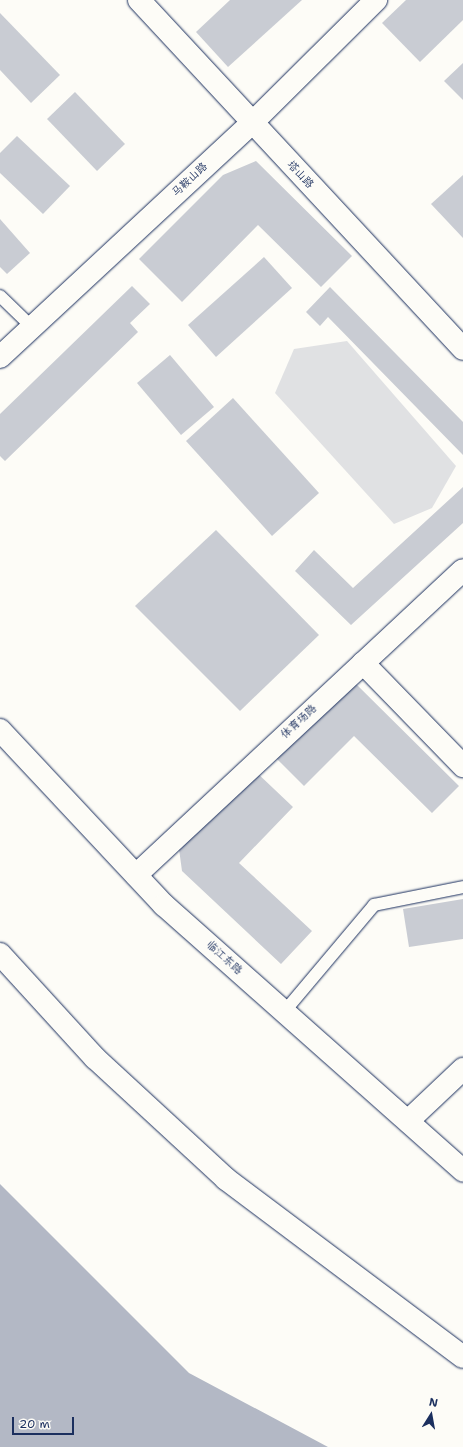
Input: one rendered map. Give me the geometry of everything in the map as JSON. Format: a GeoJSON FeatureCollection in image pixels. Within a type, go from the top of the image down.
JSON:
{"type":"FeatureCollection","features":[{"type":"Feature","properties":{"kind":"street","name":"塔山路"},"geometry":{"type":"LineString","coordinates":[[139,0],[463,350]]}},
{"type":"Feature","properties":{"kind":"street","name":"马鞍山路"},"geometry":{"type":"LineString","coordinates":[[0,357],[252,123],[376,0]]}},
{"type":"Feature","properties":{"kind":"street","name":"体育场路"},"geometry":{"type":"LineString","coordinates":[[136,875],[463,570]]}},
{"type":"Feature","properties":{"kind":"street"},"geometry":{"type":"LineString","coordinates":[[363,663],[463,766]]}},
{"type":"Feature","properties":{"kind":"street","name":"临江东路"},"geometry":{"type":"LineString","coordinates":[[0,730],[136,875],[284,1012],[463,1170]]}},
{"type":"Feature","properties":{"kind":"street"},"geometry":{"type":"LineString","coordinates":[[0,954],[95,1058],[226,1179],[463,1358]]}},
{"type":"Feature","properties":{"kind":"street"},"geometry":{"type":"LineString","coordinates":[[408,1121],[463,1069]]}},
{"type":"Feature","properties":{"kind":"street"},"geometry":{"type":"LineString","coordinates":[[404,1314],[463,1351]]}},
{"type":"Feature","properties":{"kind":"lane"},"geometry":{"type":"LineString","coordinates":[[0,296],[32,327]]}},
{"type":"Feature","properties":{"kind":"lane"},"geometry":{"type":"LineString","coordinates":[[284,1012],[374,905],[463,888]]}},
{"type":"Feature","properties":{"kind":"shaded area"},"geometry":{"type":"Polygon","coordinates":[[[347,341],[456,466],[432,508],[394,524],[275,393],[294,349],[347,341]]]}},
{"type":"Feature","properties":{"kind":"shaded area"},"geometry":{"type":"Polygon","coordinates":[[[0,1184],[189,1373],[328,1447],[0,1447],[0,1184]]]}},
{"type":"Feature","properties":{"kind":"building"},"geometry":{"type":"Polygon","coordinates":[[[230,0],[302,0],[228,67],[196,32],[230,0]]]}},
{"type":"Feature","properties":{"kind":"building"},"geometry":{"type":"Polygon","coordinates":[[[406,0],[463,0],[463,20],[420,62],[382,23],[406,0]]]}},
{"type":"Feature","properties":{"kind":"building"},"geometry":{"type":"Polygon","coordinates":[[[0,13],[60,75],[31,103],[0,70],[0,13]]]}},
{"type":"Feature","properties":{"kind":"building"},"geometry":{"type":"Polygon","coordinates":[[[463,63],[463,100],[444,81],[463,63]]]}},
{"type":"Feature","properties":{"kind":"building"},"geometry":{"type":"Polygon","coordinates":[[[75,92],[125,144],[97,171],[47,119],[75,92]]]}},
{"type":"Feature","properties":{"kind":"building"},"geometry":{"type":"Polygon","coordinates":[[[17,136],[70,186],[43,214],[0,173],[0,153],[17,136]]]}},
{"type":"Feature","properties":{"kind":"building"},"geometry":{"type":"Polygon","coordinates":[[[256,161],[352,256],[321,287],[258,225],[182,302],[139,259],[223,175],[256,161]]]}},
{"type":"Feature","properties":{"kind":"building"},"geometry":{"type":"Polygon","coordinates":[[[463,175],[463,238],[431,204],[463,175]]]}},
{"type":"Feature","properties":{"kind":"building"},"geometry":{"type":"Polygon","coordinates":[[[0,219],[30,253],[7,274],[0,267],[0,219]]]}},
{"type":"Feature","properties":{"kind":"building"},"geometry":{"type":"Polygon","coordinates":[[[264,257],[292,288],[216,357],[188,325],[264,257]]]}},
{"type":"Feature","properties":{"kind":"building"},"geometry":{"type":"Polygon","coordinates":[[[132,286],[150,304],[130,323],[138,332],[5,461],[0,456],[0,414],[132,286]]]}},
{"type":"Feature","properties":{"kind":"building"},"geometry":{"type":"Polygon","coordinates":[[[330,287],[463,422],[463,455],[328,317],[320,326],[306,312],[330,287]]]}},
{"type":"Feature","properties":{"kind":"building"},"geometry":{"type":"Polygon","coordinates":[[[170,355],[214,407],[181,435],[137,383],[170,355]]]}},
{"type":"Feature","properties":{"kind":"building"},"geometry":{"type":"Polygon","coordinates":[[[233,398],[319,493],[272,536],[186,441],[233,398]]]}},
{"type":"Feature","properties":{"kind":"building"},"geometry":{"type":"Polygon","coordinates":[[[463,487],[463,523],[351,625],[295,571],[314,550],[353,588],[463,487]]]}},
{"type":"Feature","properties":{"kind":"building"},"geometry":{"type":"Polygon","coordinates":[[[216,530],[319,635],[240,711],[135,606],[216,530]]]}},
{"type":"Feature","properties":{"kind":"building"},"geometry":{"type":"Polygon","coordinates":[[[353,681],[459,786],[432,813],[354,736],[304,786],[276,758],[353,681]]]}},
{"type":"Feature","properties":{"kind":"building"},"geometry":{"type":"Polygon","coordinates":[[[254,770],[293,807],[239,863],[312,931],[281,964],[182,871],[179,849],[254,770]]]}},
{"type":"Feature","properties":{"kind":"building"},"geometry":{"type":"Polygon","coordinates":[[[463,899],[463,939],[409,947],[403,909],[463,899]]]}}]}
